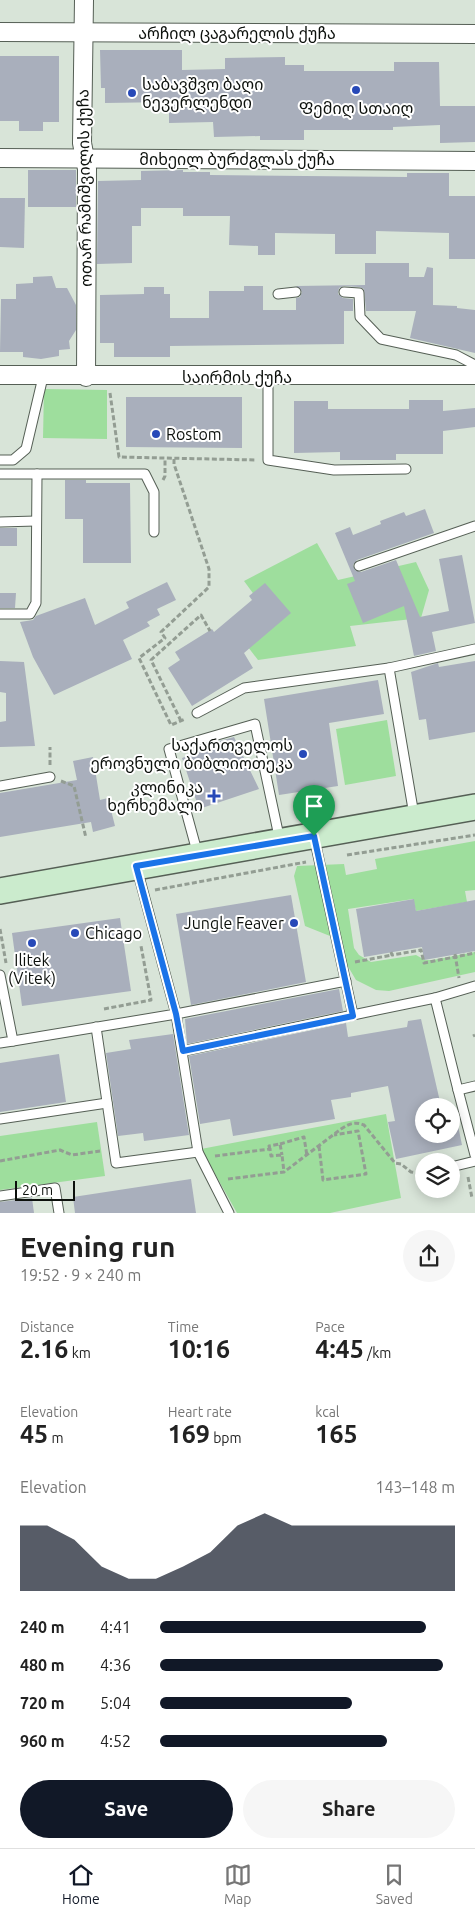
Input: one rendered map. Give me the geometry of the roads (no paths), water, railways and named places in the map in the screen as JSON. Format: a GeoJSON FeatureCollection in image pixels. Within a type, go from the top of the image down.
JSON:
{"type":"FeatureCollection","features":[{"type":"Feature","properties":{"kind":"main road"},"geometry":{"type":"LineString","coordinates":[[0,891],[281,842],[317,848],[415,818],[475,807]]}},
{"type":"Feature","properties":{"kind":"street","name":"ოთარ რამიშვილის ქუჩა"},"geometry":{"type":"LineString","coordinates":[[84,0],[82,143],[87,169],[86,377]]}},
{"type":"Feature","properties":{"kind":"street","name":"არჩილ ცაგარელის ქუჩა"},"geometry":{"type":"LineString","coordinates":[[0,32],[475,34]]}},
{"type":"Feature","properties":{"kind":"street","name":"მიხეილ ბურძგლას ქუჩა"},"geometry":{"type":"LineString","coordinates":[[0,158],[475,161]]}},
{"type":"Feature","properties":{"kind":"street","name":"საირმის ქუჩა"},"geometry":{"type":"LineString","coordinates":[[0,375],[43,377],[268,377],[475,375]]}},
{"type":"Feature","properties":{"kind":"lane"},"geometry":{"type":"LineString","coordinates":[[278,294],[296,292]]}},
{"type":"Feature","properties":{"kind":"lane"},"geometry":{"type":"LineString","coordinates":[[344,292],[359,293],[360,317],[380,339],[456,355],[475,365]]}},
{"type":"Feature","properties":{"kind":"lane"},"geometry":{"type":"LineString","coordinates":[[0,460],[13,460],[26,449],[43,377]]}},
{"type":"Feature","properties":{"kind":"lane"},"geometry":{"type":"LineString","coordinates":[[268,377],[268,460],[334,470],[406,469]]}},
{"type":"Feature","properties":{"kind":"lane"},"geometry":{"type":"LineString","coordinates":[[0,474],[145,474],[154,492],[154,532]]}},
{"type":"Feature","properties":{"kind":"lane"},"geometry":{"type":"LineString","coordinates":[[0,614],[30,614],[36,603],[37,474]]}},
{"type":"Feature","properties":{"kind":"lane"},"geometry":{"type":"LineString","coordinates":[[0,522],[36,521]]}},
{"type":"Feature","properties":{"kind":"lane"},"geometry":{"type":"LineString","coordinates":[[359,566],[475,526]]}},
{"type":"Feature","properties":{"kind":"lane"},"geometry":{"type":"LineString","coordinates":[[197,713],[244,688],[389,668],[475,649]]}},
{"type":"Feature","properties":{"kind":"lane"},"geometry":{"type":"LineString","coordinates":[[389,668],[415,818]]}},
{"type":"Feature","properties":{"kind":"lane"},"geometry":{"type":"LineString","coordinates":[[198,855],[169,749],[255,724],[281,842]]}},
{"type":"Feature","properties":{"kind":"lane"},"geometry":{"type":"LineString","coordinates":[[0,786],[50,777]]}},
{"type":"Feature","properties":{"kind":"lane"},"geometry":{"type":"LineString","coordinates":[[317,848],[353,1016]]}},
{"type":"Feature","properties":{"kind":"lane"},"geometry":{"type":"LineString","coordinates":[[136,866],[176,1014],[199,1155],[229,1213]]}},
{"type":"Feature","properties":{"kind":"lane"},"geometry":{"type":"LineString","coordinates":[[0,975],[13,1041]]}},
{"type":"Feature","properties":{"kind":"lane"},"geometry":{"type":"LineString","coordinates":[[0,1043],[176,1014],[346,981]]}},
{"type":"Feature","properties":{"kind":"lane"},"geometry":{"type":"LineString","coordinates":[[183,1051],[436,998],[475,986]]}},
{"type":"Feature","properties":{"kind":"lane"},"geometry":{"type":"LineString","coordinates":[[436,998],[475,1155]]}},
{"type":"Feature","properties":{"kind":"lane"},"geometry":{"type":"LineString","coordinates":[[96,1026],[116,1163],[199,1155]]}},
{"type":"Feature","properties":{"kind":"lane"},"geometry":{"type":"LineString","coordinates":[[458,1090],[475,1086]]}},
{"type":"Feature","properties":{"kind":"lane"},"geometry":{"type":"LineString","coordinates":[[0,1119],[107,1103]]}},
{"type":"Feature","properties":{"kind":"lane"},"geometry":{"type":"LineString","coordinates":[[460,1165],[475,1161]]}},
{"type":"Feature","properties":{"kind":"lane"},"geometry":{"type":"LineString","coordinates":[[0,1196],[55,1188],[59,1213]]}},
{"type":"Feature","properties":{"kind":"place","name":"Ფემიღ Სთაიღ"},"geometry":{"type":"Point","coordinates":[356,90]}},
{"type":"Feature","properties":{"kind":"place","name":"საბავშვო ბაღი ნევერლენდი"},"geometry":{"type":"Point","coordinates":[132,93]}},
{"type":"Feature","properties":{"kind":"place","name":"Rostom"},"geometry":{"type":"Point","coordinates":[156,434]}},
{"type":"Feature","properties":{"kind":"place","name":"საქართველოს ეროვნული ბიბლიოთეკა"},"geometry":{"type":"Point","coordinates":[303,754]}},
{"type":"Feature","properties":{"kind":"place","name":"კლინიკა ხერხემალი"},"geometry":{"type":"Point","coordinates":[214,796]}},
{"type":"Feature","properties":{"kind":"place","name":"Jungle Feaver"},"geometry":{"type":"Point","coordinates":[294,923]}},
{"type":"Feature","properties":{"kind":"place","name":"Chicago"},"geometry":{"type":"Point","coordinates":[75,933]}},
{"type":"Feature","properties":{"kind":"place","name":"Ilitek (Vitek)"},"geometry":{"type":"Point","coordinates":[32,943]}}]}
